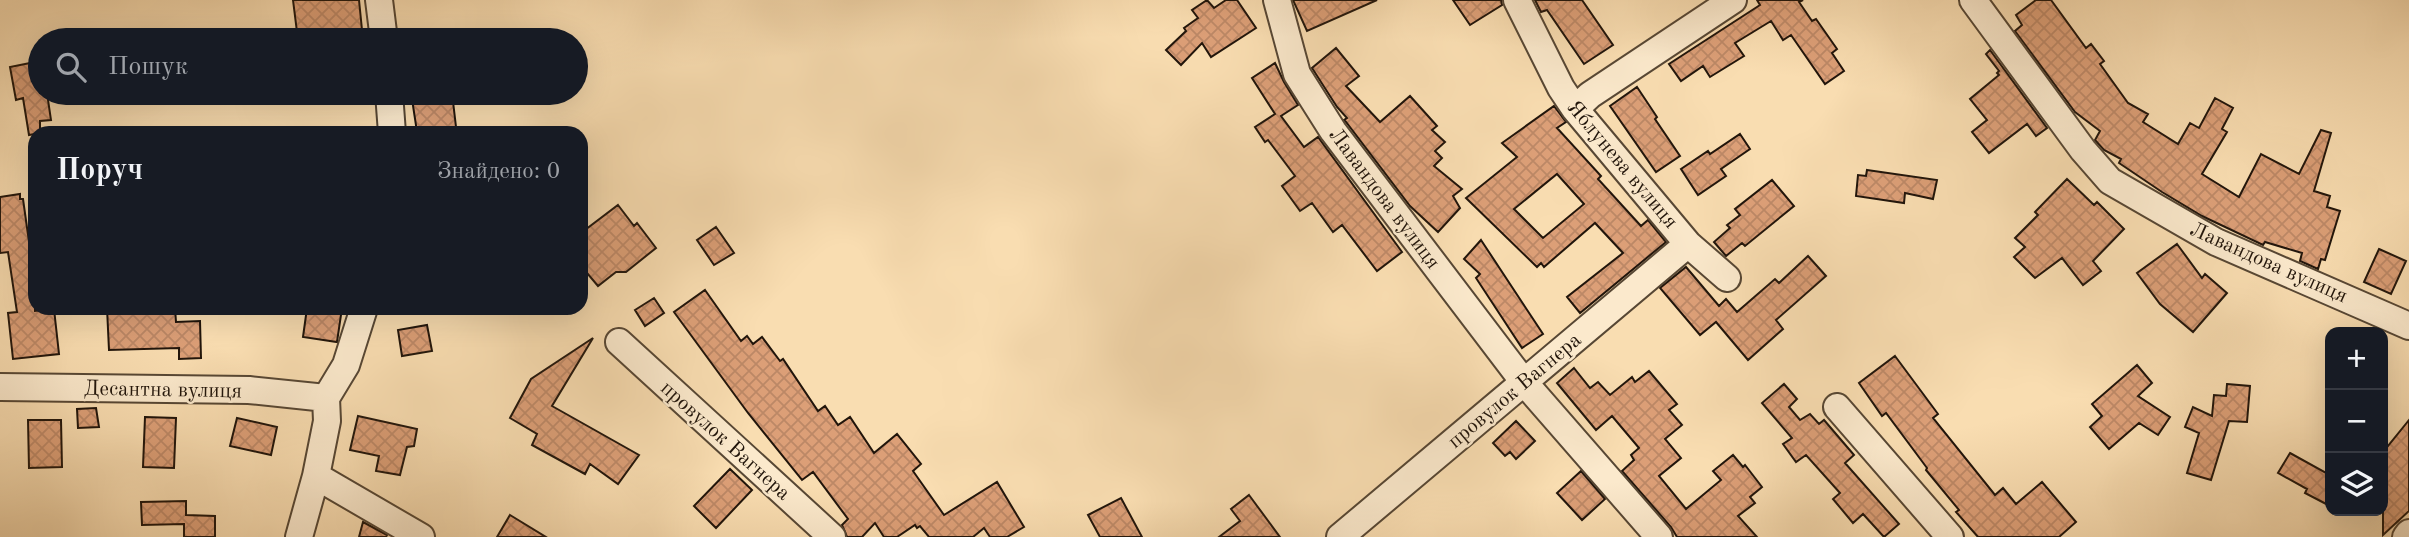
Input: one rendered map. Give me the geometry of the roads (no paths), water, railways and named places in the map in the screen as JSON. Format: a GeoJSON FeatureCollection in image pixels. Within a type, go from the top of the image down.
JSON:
{"type":"FeatureCollection","features":[{"type":"Feature","properties":{"kind":"street"},"geometry":{"type":"LineString","coordinates":[[379,0],[382,28]]}},
{"type":"Feature","properties":{"kind":"street","name":"Лавандова вулиця"},"geometry":{"type":"LineString","coordinates":[[1277,0],[1297,74],[1333,131],[1523,381],[1660,537]]}},
{"type":"Feature","properties":{"kind":"street","name":"Яблунева вулиця"},"geometry":{"type":"LineString","coordinates":[[1517,0],[1561,88],[1575,109],[1689,244],[1727,278]]}},
{"type":"Feature","properties":{"kind":"street"},"geometry":{"type":"LineString","coordinates":[[1575,109],[1590,94],[1733,0]]}},
{"type":"Feature","properties":{"kind":"street","name":"Лавандова вулиця"},"geometry":{"type":"LineString","coordinates":[[1973,0],[2110,181],[2216,242],[2409,326]]}},
{"type":"Feature","properties":{"kind":"street"},"geometry":{"type":"LineString","coordinates":[[390,105],[391,126]]}},
{"type":"Feature","properties":{"kind":"street","name":"провулок Вагнера"},"geometry":{"type":"LineString","coordinates":[[1340,537],[1689,244]]}},
{"type":"Feature","properties":{"kind":"street"},"geometry":{"type":"LineString","coordinates":[[299,537],[316,476],[327,421],[326,398],[346,365],[362,315]]}},
{"type":"Feature","properties":{"kind":"street","name":"провулок Вагнера"},"geometry":{"type":"LineString","coordinates":[[619,342],[832,537]]}},
{"type":"Feature","properties":{"kind":"street","name":"Десантна вулиця"},"geometry":{"type":"LineString","coordinates":[[0,387],[250,390],[326,398]]}},
{"type":"Feature","properties":{"kind":"street"},"geometry":{"type":"LineString","coordinates":[[1837,407],[1950,537]]}},
{"type":"Feature","properties":{"kind":"street"},"geometry":{"type":"LineString","coordinates":[[316,476],[421,537]]}}]}
